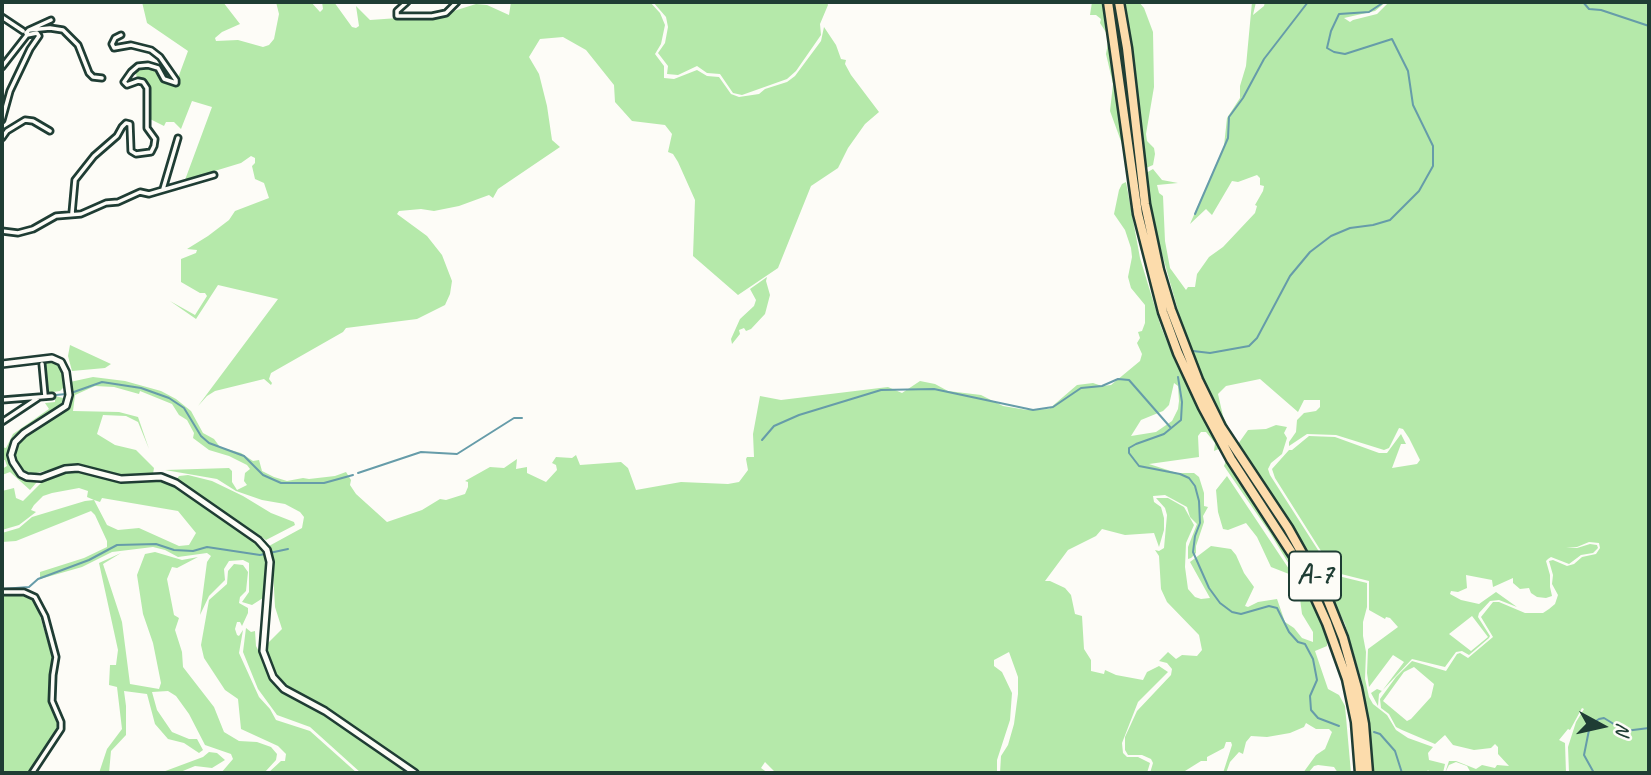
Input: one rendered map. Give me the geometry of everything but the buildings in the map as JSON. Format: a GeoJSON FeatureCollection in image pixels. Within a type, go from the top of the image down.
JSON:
{"type":"FeatureCollection","features":[{"type":"Feature","properties":{"kind":"highway","name":"A-7"},"geometry":{"type":"LineString","coordinates":[[1108,2],[1138,214],[1154,284],[1203,407],[1299,547],[1327,598],[1351,663],[1362,711],[1363,765]]}},
{"type":"Feature","properties":{"kind":"highway","name":"A-7"},"geometry":{"type":"LineString","coordinates":[[1119,2],[1145,204],[1159,270],[1182,351]]}},
{"type":"Feature","properties":{"kind":"highway","name":"A-7"},"geometry":{"type":"LineString","coordinates":[[1235,456],[1303,570],[1336,647],[1363,765]]}},
{"type":"Feature","properties":{"kind":"highway"},"geometry":{"type":"LineString","coordinates":[[1358,773],[1363,765]]}},
{"type":"Feature","properties":{"kind":"street"},"geometry":{"type":"LineString","coordinates":[[407,2],[397,11],[397,16],[432,16],[446,13],[457,2]]}},
{"type":"Feature","properties":{"kind":"street"},"geometry":{"type":"LineString","coordinates":[[2,17],[26,32],[37,33],[39,36],[10,91],[2,120]]}},
{"type":"Feature","properties":{"kind":"street"},"geometry":{"type":"LineString","coordinates":[[2,67],[26,32],[51,20]]}},
{"type":"Feature","properties":{"kind":"street"},"geometry":{"type":"LineString","coordinates":[[26,32],[50,28],[63,30],[78,45],[89,73],[93,77],[102,78]]}},
{"type":"Feature","properties":{"kind":"street"},"geometry":{"type":"LineString","coordinates":[[72,213],[75,180],[126,123],[130,124],[131,151],[136,154],[151,152],[154,146],[155,139],[147,128],[146,88],[143,82],[138,80],[127,85],[124,82],[131,72],[138,65],[148,65],[158,68],[164,79],[176,83],[160,57],[151,50],[131,45],[114,48],[112,44],[121,34]]}},
{"type":"Feature","properties":{"kind":"street"},"geometry":{"type":"LineString","coordinates":[[2,138],[7,131],[25,120],[33,121],[50,131]]}},
{"type":"Feature","properties":{"kind":"street"},"geometry":{"type":"LineString","coordinates":[[163,190],[178,138]]}},
{"type":"Feature","properties":{"kind":"street"},"geometry":{"type":"LineString","coordinates":[[2,231],[18,233],[33,229],[56,216],[80,214],[140,192],[149,194],[214,175]]}},
{"type":"Feature","properties":{"kind":"street"},"geometry":{"type":"LineString","coordinates":[[2,364],[51,358],[61,362],[66,372],[69,395],[66,406],[24,433],[15,442],[11,455],[21,474],[41,478],[65,469],[78,468],[121,479],[161,477],[176,483],[258,540],[267,550],[270,562],[263,651],[273,677],[284,689],[325,711],[415,773]]}},
{"type":"Feature","properties":{"kind":"street"},"geometry":{"type":"LineString","coordinates":[[42,363],[43,397]]}},
{"type":"Feature","properties":{"kind":"street"},"geometry":{"type":"LineString","coordinates":[[2,400],[52,396]]}},
{"type":"Feature","properties":{"kind":"street"},"geometry":{"type":"LineString","coordinates":[[2,422],[43,397]]}},
{"type":"Feature","properties":{"kind":"street"},"geometry":{"type":"LineString","coordinates":[[2,592],[24,592],[35,597],[45,616],[56,657],[52,701],[61,722],[61,729],[32,773]]}},
{"type":"Feature","properties":{"kind":"green space"},"geometry":{"type":"Polygon","coordinates":[[[142,2],[223,2],[240,24],[222,32],[215,38],[216,41],[238,40],[263,47],[274,39],[279,14],[276,2],[311,2],[320,12],[323,9],[322,2],[334,2],[352,27],[356,28],[359,26],[356,6],[370,20],[441,15],[476,4],[487,5],[509,15],[511,2],[650,2],[660,13],[665,25],[661,44],[655,54],[664,66],[664,78],[674,79],[697,70],[707,76],[719,77],[731,94],[739,97],[759,94],[795,76],[821,41],[824,27],[836,45],[841,59],[846,60],[845,64],[851,75],[879,112],[865,124],[838,168],[811,186],[778,268],[738,295],[693,256],[695,200],[678,162],[673,154],[668,152],[672,134],[665,125],[632,121],[615,102],[614,85],[586,50],[563,37],[540,39],[529,57],[539,74],[552,140],[560,147],[498,189],[493,198],[489,195],[459,206],[434,211],[399,211],[397,214],[427,236],[442,255],[452,281],[445,305],[417,319],[346,328],[271,373],[271,385],[264,379],[215,391],[198,406],[278,299],[218,285],[196,319],[170,301],[195,315],[207,296],[181,282],[181,259],[196,253],[197,250],[187,249],[229,220],[235,211],[269,198],[264,183],[255,179],[252,166],[255,158],[251,156],[241,163],[185,180],[212,107],[192,101],[181,129],[174,122],[166,122],[164,126],[150,119],[147,85],[143,80],[137,79],[136,73],[126,80],[139,66],[148,66],[157,69],[163,80],[175,85],[188,51],[147,23],[142,2]]]}},
{"type":"Feature","properties":{"kind":"green space"},"geometry":{"type":"Polygon","coordinates":[[[653,2],[827,2],[828,5],[820,24],[821,35],[796,71],[787,79],[742,95],[733,93],[720,74],[707,73],[697,66],[678,75],[667,74],[668,66],[658,53],[665,43],[668,27],[666,17],[653,2]]]}},
{"type":"Feature","properties":{"kind":"green space"},"geometry":{"type":"Polygon","coordinates":[[[1092,2],[1103,2],[1109,37],[1100,23],[1101,19],[1090,15],[1092,2]]]}},
{"type":"Feature","properties":{"kind":"green space"},"geometry":{"type":"Polygon","coordinates":[[[1123,2],[1139,2],[1153,32],[1154,87],[1146,134],[1155,154],[1153,165],[1146,168],[1132,59],[1123,2]]]}},
{"type":"Feature","properties":{"kind":"green space"},"geometry":{"type":"Polygon","coordinates":[[[1252,2],[1256,2],[1253,15],[1265,2],[1386,2],[1375,11],[1344,18],[1350,22],[1377,14],[1389,2],[1649,2],[1649,773],[1569,773],[1568,747],[1576,722],[1584,709],[1582,708],[1570,730],[1559,740],[1565,743],[1566,773],[1471,773],[1467,766],[1456,762],[1449,765],[1445,773],[1449,761],[1456,761],[1476,769],[1482,765],[1495,768],[1497,765],[1509,766],[1498,754],[1495,744],[1491,748],[1474,750],[1453,745],[1445,735],[1435,744],[1396,727],[1389,714],[1381,708],[1380,699],[1412,661],[1446,671],[1457,654],[1468,658],[1493,637],[1481,617],[1493,602],[1525,613],[1543,613],[1549,609],[1555,604],[1558,595],[1552,584],[1553,575],[1549,561],[1567,566],[1574,564],[1582,557],[1596,554],[1600,548],[1599,543],[1589,542],[1577,547],[1566,547],[1577,548],[1590,544],[1597,545],[1598,548],[1569,564],[1551,557],[1546,561],[1552,596],[1546,598],[1537,597],[1529,588],[1520,589],[1513,583],[1513,578],[1493,587],[1492,580],[1466,575],[1467,588],[1458,592],[1451,591],[1450,594],[1479,604],[1496,592],[1517,607],[1499,600],[1490,601],[1478,617],[1490,636],[1469,655],[1462,651],[1456,652],[1445,667],[1412,659],[1383,690],[1404,662],[1393,655],[1369,687],[1368,649],[1398,627],[1390,618],[1385,619],[1369,610],[1369,581],[1333,570],[1272,469],[1289,450],[1309,436],[1335,437],[1379,453],[1387,453],[1401,434],[1406,444],[1401,444],[1392,468],[1417,464],[1420,460],[1409,438],[1403,429],[1399,428],[1389,448],[1384,450],[1336,435],[1307,434],[1289,446],[1296,432],[1297,420],[1304,413],[1316,411],[1320,407],[1320,400],[1304,400],[1298,412],[1260,379],[1226,386],[1218,394],[1223,416],[1234,439],[1199,373],[1155,229],[1146,173],[1153,169],[1162,180],[1178,183],[1157,185],[1163,196],[1165,241],[1170,268],[1186,290],[1188,287],[1195,287],[1197,274],[1209,257],[1223,247],[1255,213],[1255,205],[1264,186],[1260,185],[1257,175],[1238,182],[1232,181],[1212,215],[1206,209],[1190,224],[1224,146],[1227,118],[1240,98],[1240,86],[1246,66],[1252,2]],[[1472,616],[1449,634],[1471,651],[1488,637],[1472,616]],[[1414,667],[1404,672],[1383,701],[1407,721],[1431,697],[1434,684],[1414,667]]]}},
{"type":"Feature","properties":{"kind":"green space"},"geometry":{"type":"Polygon","coordinates":[[[1109,38],[1122,144],[1110,111],[1113,84],[1106,54],[1109,38]]]}},
{"type":"Feature","properties":{"kind":"green space"},"geometry":{"type":"Polygon","coordinates":[[[1126,182],[1140,258],[1161,327],[1177,366],[1221,448],[1214,451],[1215,443],[1206,432],[1201,432],[1198,436],[1199,457],[1149,464],[1177,473],[1194,473],[1199,477],[1204,493],[1204,506],[1208,507],[1203,516],[1196,553],[1191,558],[1188,559],[1188,547],[1197,524],[1190,517],[1187,507],[1165,495],[1153,496],[1154,502],[1161,507],[1164,518],[1159,547],[1154,533],[1125,535],[1102,529],[1096,536],[1068,550],[1045,581],[1065,588],[1071,595],[1075,614],[1082,616],[1084,649],[1091,660],[1091,671],[1104,674],[1105,670],[1143,680],[1147,672],[1159,666],[1168,672],[1138,702],[1122,743],[1123,753],[1127,757],[1138,757],[1150,763],[1147,773],[1000,773],[1001,756],[1008,745],[1014,724],[1018,694],[1018,677],[1009,652],[994,660],[994,666],[1002,672],[1012,693],[1010,720],[997,760],[997,773],[776,773],[765,762],[761,768],[768,773],[420,773],[385,752],[335,714],[279,682],[267,655],[266,645],[282,629],[275,607],[269,546],[302,528],[304,517],[285,504],[236,491],[217,479],[165,470],[229,468],[237,490],[247,485],[244,481],[245,473],[250,469],[229,456],[209,450],[193,438],[194,433],[187,420],[179,415],[172,404],[140,391],[139,394],[114,387],[95,386],[75,395],[73,411],[119,412],[138,417],[149,449],[138,422],[126,416],[103,415],[97,434],[115,445],[136,450],[154,468],[153,474],[120,477],[80,465],[71,465],[32,474],[22,469],[15,460],[16,446],[21,439],[68,406],[70,382],[93,377],[125,381],[161,391],[176,399],[191,411],[203,433],[214,439],[220,447],[241,453],[253,461],[259,460],[262,471],[274,477],[287,481],[335,476],[346,472],[356,494],[387,522],[422,510],[440,499],[446,500],[465,494],[468,482],[465,481],[490,467],[504,468],[517,459],[516,469],[527,467],[527,473],[546,482],[557,470],[552,463],[556,457],[572,458],[576,455],[580,465],[621,462],[628,468],[636,490],[681,482],[739,482],[748,470],[747,457],[754,457],[753,434],[760,396],[781,400],[888,387],[902,393],[920,381],[935,384],[948,391],[981,395],[1003,406],[1027,410],[1049,409],[1077,385],[1111,385],[1140,361],[1142,354],[1137,343],[1140,338],[1138,332],[1142,331],[1145,323],[1145,305],[1131,288],[1128,277],[1131,248],[1125,230],[1114,214],[1122,184],[1126,182]],[[1174,383],[1169,405],[1163,411],[1141,420],[1131,436],[1156,432],[1172,421],[1178,409],[1178,386],[1174,383]]]}},
{"type":"Feature","properties":{"kind":"green space"},"geometry":{"type":"Polygon","coordinates":[[[767,277],[770,295],[765,314],[751,329],[739,330],[740,334],[732,344],[731,339],[740,319],[754,306],[756,300],[750,289],[767,277]]]}},
{"type":"Feature","properties":{"kind":"green space"},"geometry":{"type":"Polygon","coordinates":[[[70,345],[111,364],[105,368],[72,371],[68,356],[70,345]]]}},
{"type":"Feature","properties":{"kind":"green space"},"geometry":{"type":"Polygon","coordinates":[[[42,362],[58,365],[63,373],[63,388],[60,391],[46,393],[42,362]]]}},
{"type":"Feature","properties":{"kind":"green space"},"geometry":{"type":"Polygon","coordinates":[[[55,396],[63,398],[62,403],[14,436],[9,446],[9,461],[16,474],[21,479],[37,482],[30,490],[10,472],[2,475],[2,469],[7,466],[5,460],[2,460],[2,447],[6,448],[13,434],[49,409],[45,403],[55,402],[55,396]]]}},
{"type":"Feature","properties":{"kind":"green space"},"geometry":{"type":"Polygon","coordinates":[[[1276,425],[1287,427],[1284,433],[1287,438],[1282,454],[1268,469],[1270,475],[1334,575],[1367,583],[1363,636],[1366,652],[1365,679],[1369,697],[1373,704],[1387,715],[1396,730],[1408,738],[1433,747],[1428,753],[1429,760],[1445,764],[1443,773],[1427,770],[1430,773],[1374,773],[1363,685],[1345,624],[1311,556],[1238,444],[1248,430],[1266,429],[1276,425]]]}},
{"type":"Feature","properties":{"kind":"green space"},"geometry":{"type":"Polygon","coordinates":[[[1227,458],[1232,470],[1287,553],[1327,639],[1327,646],[1315,651],[1328,689],[1339,695],[1345,706],[1351,773],[1338,773],[1334,767],[1318,765],[1308,773],[1303,773],[1316,755],[1325,749],[1332,732],[1329,729],[1316,729],[1306,723],[1304,727],[1290,733],[1267,737],[1251,736],[1246,742],[1243,754],[1239,752],[1230,762],[1226,773],[1223,773],[1231,742],[1226,742],[1224,748],[1207,757],[1207,761],[1201,761],[1185,773],[1150,773],[1153,763],[1151,759],[1142,755],[1128,755],[1125,750],[1125,737],[1137,711],[1171,675],[1172,669],[1167,663],[1159,661],[1168,652],[1176,659],[1182,655],[1197,656],[1202,650],[1199,635],[1167,602],[1161,589],[1159,556],[1155,550],[1164,548],[1167,515],[1165,508],[1156,498],[1168,498],[1184,507],[1194,525],[1186,543],[1185,567],[1188,589],[1195,597],[1210,598],[1190,562],[1211,546],[1231,549],[1254,587],[1245,606],[1277,599],[1285,622],[1302,638],[1313,642],[1313,632],[1302,614],[1299,591],[1289,577],[1294,578],[1295,574],[1224,466],[1227,458]]]}},
{"type":"Feature","properties":{"kind":"green space"},"geometry":{"type":"Polygon","coordinates":[[[71,470],[121,481],[163,480],[182,490],[260,544],[267,562],[263,598],[252,605],[242,602],[249,592],[249,563],[243,560],[229,561],[224,569],[225,580],[209,596],[200,615],[207,562],[211,556],[207,553],[178,557],[153,547],[112,552],[82,567],[40,579],[40,572],[84,558],[107,547],[107,541],[91,511],[16,541],[2,542],[2,533],[19,528],[32,517],[94,500],[87,497],[88,491],[79,488],[52,493],[43,496],[31,510],[36,512],[19,525],[2,530],[2,491],[14,488],[16,498],[23,501],[44,480],[71,470]],[[102,498],[100,502],[94,500],[107,525],[118,530],[139,528],[179,546],[189,545],[196,533],[178,511],[102,498]]]}},
{"type":"Feature","properties":{"kind":"green space"},"geometry":{"type":"Polygon","coordinates":[[[188,475],[212,481],[271,513],[294,522],[295,525],[266,540],[177,479],[179,476],[188,475]]]}},
{"type":"Feature","properties":{"kind":"green space"},"geometry":{"type":"Polygon","coordinates":[[[1227,476],[1291,572],[1289,574],[1271,567],[1257,537],[1246,523],[1228,530],[1223,529],[1216,490],[1227,476]]]}},
{"type":"Feature","properties":{"kind":"green space"},"geometry":{"type":"Polygon","coordinates":[[[155,552],[182,560],[198,557],[177,568],[172,567],[167,579],[174,615],[179,618],[175,630],[182,652],[183,667],[214,707],[224,732],[239,741],[257,742],[271,747],[277,754],[276,760],[265,772],[221,773],[233,759],[231,754],[205,745],[176,696],[168,691],[152,692],[157,710],[172,732],[189,739],[197,739],[203,750],[199,753],[184,743],[168,739],[155,724],[147,694],[124,691],[126,735],[111,751],[109,773],[99,773],[107,749],[122,729],[117,687],[109,685],[110,665],[116,665],[118,650],[99,563],[121,553],[103,564],[122,622],[130,684],[159,689],[161,683],[153,643],[143,614],[137,575],[145,554],[155,552]]]}},
{"type":"Feature","properties":{"kind":"green space"},"geometry":{"type":"Polygon","coordinates":[[[234,564],[243,565],[248,572],[246,591],[240,597],[239,603],[248,608],[248,613],[242,626],[237,622],[235,629],[239,636],[243,630],[239,653],[259,697],[276,720],[310,731],[357,773],[268,773],[281,761],[285,761],[286,754],[278,746],[241,729],[238,699],[225,690],[204,658],[201,645],[209,600],[227,584],[228,571],[234,564]]]}},
{"type":"Feature","properties":{"kind":"green space"},"geometry":{"type":"Polygon","coordinates":[[[2,595],[21,595],[36,603],[52,656],[50,699],[59,721],[59,729],[28,773],[2,773],[2,595]]]}},
{"type":"Feature","properties":{"kind":"green space"},"geometry":{"type":"Polygon","coordinates":[[[246,628],[251,632],[255,631],[256,646],[278,688],[330,717],[411,773],[361,773],[310,727],[277,715],[258,689],[243,652],[246,628]]]}},
{"type":"Feature","properties":{"kind":"green space"},"geometry":{"type":"Polygon","coordinates":[[[1377,689],[1382,691],[1379,694],[1378,706],[1371,693],[1377,689]]]}},
{"type":"Feature","properties":{"kind":"green space"},"geometry":{"type":"Polygon","coordinates":[[[209,752],[217,753],[225,760],[212,768],[195,766],[178,773],[160,773],[203,757],[209,752]]]}},
{"type":"Feature","properties":{"kind":"waterway"},"geometry":{"type":"LineString","coordinates":[[1195,214],[1228,138],[1229,117],[1243,98],[1264,59],[1308,2]]}},
{"type":"Feature","properties":{"kind":"waterway"},"geometry":{"type":"LineString","coordinates":[[1193,351],[1210,353],[1249,346],[1257,338],[1290,276],[1310,252],[1331,236],[1350,228],[1390,220],[1419,191],[1433,166],[1433,146],[1413,105],[1408,71],[1392,39],[1345,54],[1327,48],[1339,14],[1369,12],[1384,2]]}},
{"type":"Feature","properties":{"kind":"waterway"},"geometry":{"type":"LineString","coordinates":[[1583,2],[1589,9],[1601,10],[1649,26]]}},
{"type":"Feature","properties":{"kind":"waterway"},"geometry":{"type":"LineString","coordinates":[[1178,377],[1182,402],[1181,420],[1164,434],[1129,448],[1129,453],[1139,466],[1189,478],[1195,486],[1199,501],[1200,523],[1193,552],[1209,588],[1220,603],[1232,612],[1241,614],[1269,606],[1277,608],[1289,632],[1298,642],[1305,644],[1313,659],[1317,680],[1310,696],[1311,710],[1318,718],[1339,726]]}},
{"type":"Feature","properties":{"kind":"waterway"},"geometry":{"type":"LineString","coordinates":[[762,440],[774,426],[799,415],[881,390],[934,389],[1033,410],[1053,407],[1081,388],[1102,386],[1118,379],[1129,380],[1171,428]]}},
{"type":"Feature","properties":{"kind":"waterway"},"geometry":{"type":"LineString","coordinates":[[71,393],[102,382],[141,388],[169,398],[184,408],[201,436],[209,443],[244,456],[263,475],[281,483],[324,483],[353,475]]}},
{"type":"Feature","properties":{"kind":"waterway"},"geometry":{"type":"LineString","coordinates":[[56,395],[66,394]]}},
{"type":"Feature","properties":{"kind":"waterway"},"geometry":{"type":"LineString","coordinates":[[358,473],[421,452],[457,454],[514,418],[522,418]]}},
{"type":"Feature","properties":{"kind":"waterway"},"geometry":{"type":"LineString","coordinates":[[2,589],[29,587],[38,579],[89,560],[117,545],[156,544],[174,550],[193,551],[207,547],[260,555],[288,549]]}},
{"type":"Feature","properties":{"kind":"waterway"},"geometry":{"type":"LineString","coordinates":[[1594,773],[1584,755],[1590,725],[1604,718],[1625,731],[1649,728]]}},
{"type":"Feature","properties":{"kind":"waterway"},"geometry":{"type":"LineString","coordinates":[[1374,732],[1380,734],[1395,751],[1402,773]]}}]}
